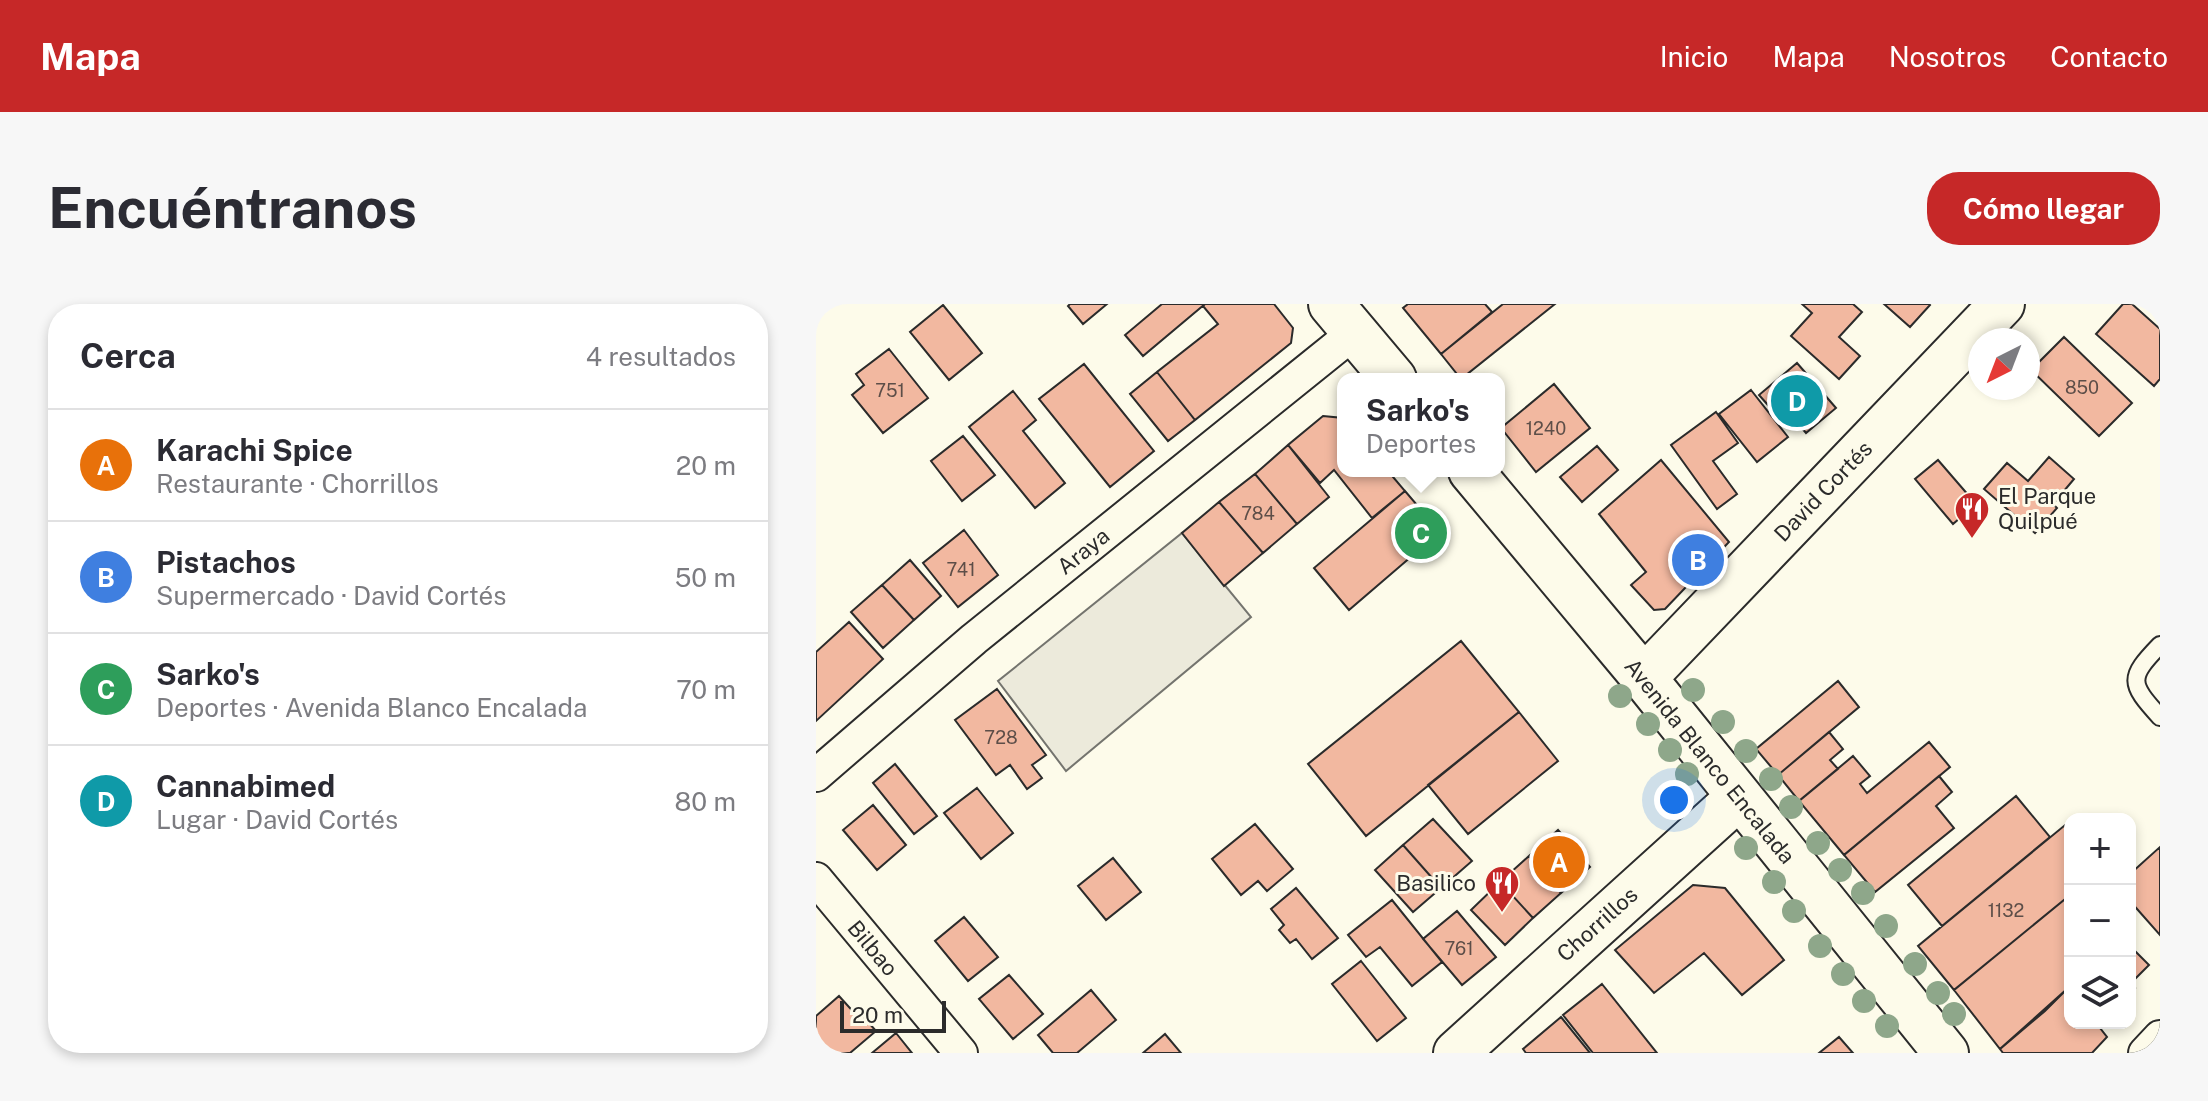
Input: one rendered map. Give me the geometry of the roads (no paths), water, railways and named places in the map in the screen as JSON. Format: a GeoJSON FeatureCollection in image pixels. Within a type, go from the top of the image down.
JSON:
{"type":"FeatureCollection","features":[{"type":"Feature","properties":{"kind":"street","name":"David Cortés"},"geometry":{"type":"LineString","coordinates":[[1644,678],[2002,304]]}},
{"type":"Feature","properties":{"kind":"street"},"geometry":{"type":"LineString","coordinates":[[1343,318],[1389,373]]}},
{"type":"Feature","properties":{"kind":"street","name":"Araya"},"geometry":{"type":"LineString","coordinates":[[816,775],[1343,318]]}},
{"type":"Feature","properties":{"kind":"street","name":"Avenida Blanco Encalada"},"geometry":{"type":"LineString","coordinates":[[1476,477],[1644,678],[1946,1053]]}},
{"type":"Feature","properties":{"kind":"street","name":"Chorrillos"},"geometry":{"type":"LineString","coordinates":[[1456,1053],[1739,797]]}},
{"type":"Feature","properties":{"kind":"street","name":"Bilbao"},"geometry":{"type":"LineString","coordinates":[[816,879],[961,1053]]}},
{"type":"Feature","properties":{"kind":"street"},"geometry":{"type":"LineString","coordinates":[[2145,1053],[2160,1037]]}},
{"type":"Feature","properties":{"kind":"lane"},"geometry":{"type":"LineString","coordinates":[[2160,645],[2139,666],[2135,682],[2138,691],[2160,717]]}},
{"type":"Feature","properties":{"kind":"place","name":"Cannabimed"},"geometry":{"type":"Point","coordinates":[1797,401]}},
{"type":"Feature","properties":{"kind":"place","name":"Sarko's"},"geometry":{"type":"Point","coordinates":[1421,533]}},
{"type":"Feature","properties":{"kind":"place","name":"El Parque Quilpué"},"geometry":{"type":"Point","coordinates":[1972,540]}},
{"type":"Feature","properties":{"kind":"place","name":"Pistachos"},"geometry":{"type":"Point","coordinates":[1698,560]}},
{"type":"Feature","properties":{"kind":"place","name":"Karachi Spice"},"geometry":{"type":"Point","coordinates":[1559,862]}},
{"type":"Feature","properties":{"kind":"place","name":"Basilico"},"geometry":{"type":"Point","coordinates":[1502,914]}}]}
